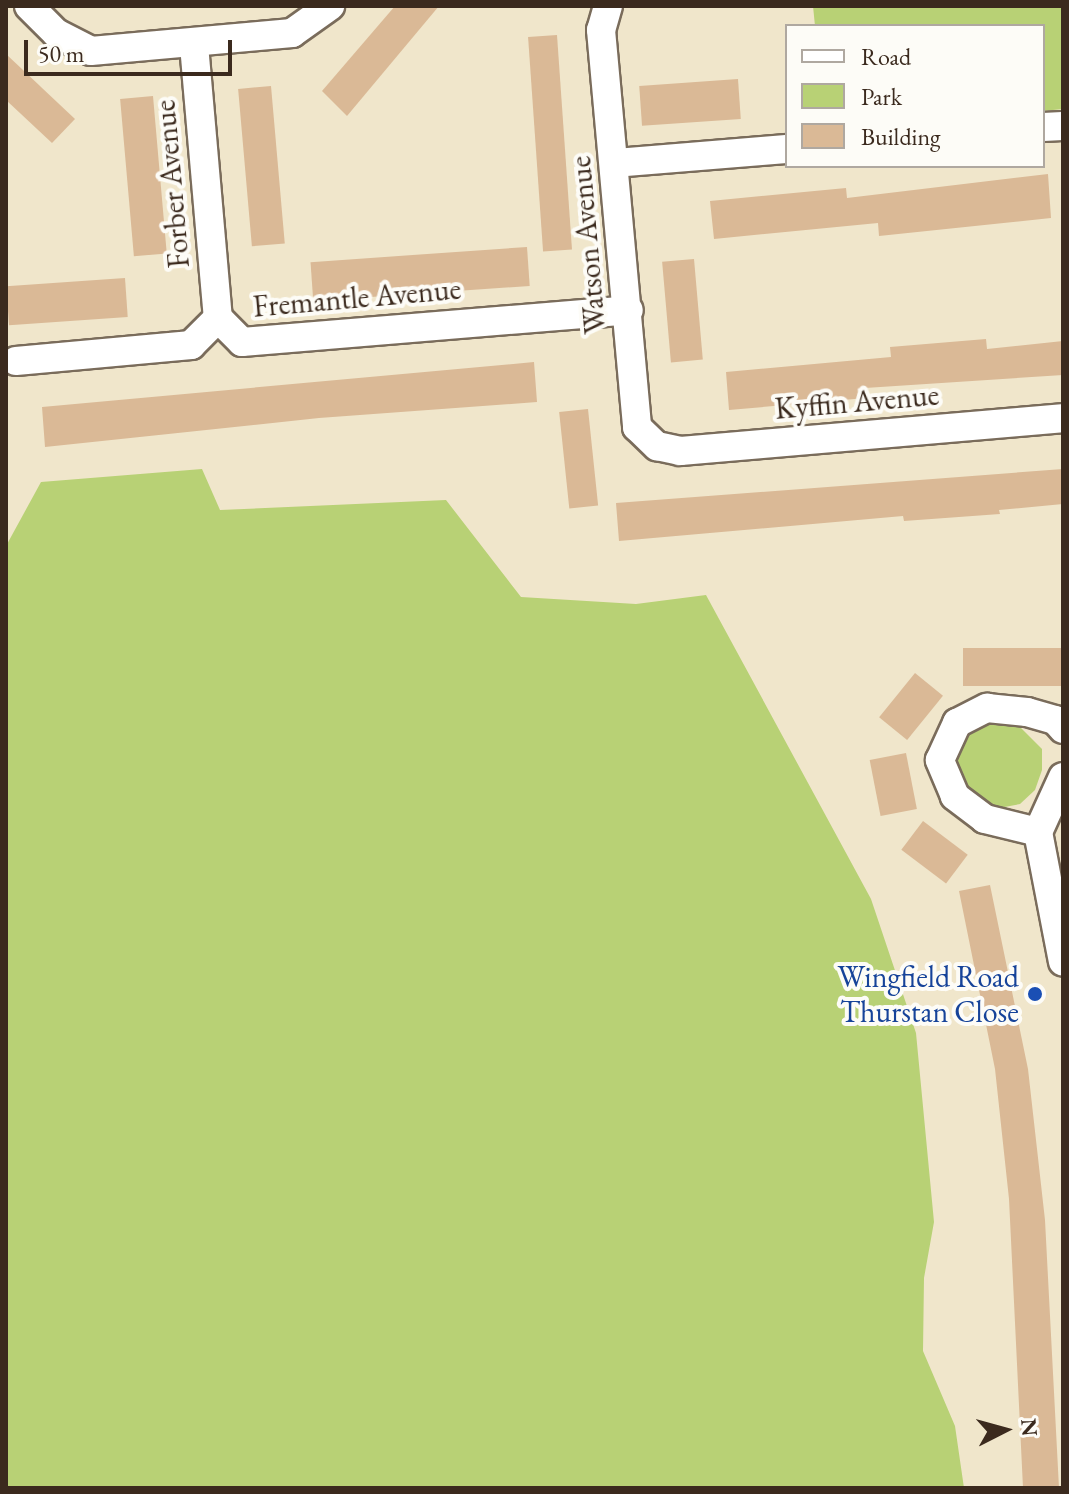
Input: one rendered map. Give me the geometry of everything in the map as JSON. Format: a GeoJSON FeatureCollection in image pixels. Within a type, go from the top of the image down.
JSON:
{"type":"FeatureCollection","features":[{"type":"Feature","properties":{"kind":"street"},"geometry":{"type":"LineString","coordinates":[[29,6],[56,33],[91,51],[194,45],[292,33],[330,6]]}},
{"type":"Feature","properties":{"kind":"street","name":"Watson Avenue"},"geometry":{"type":"LineString","coordinates":[[605,18],[637,427],[657,446]]}},
{"type":"Feature","properties":{"kind":"street","name":"Forber Avenue"},"geometry":{"type":"LineString","coordinates":[[194,45],[218,318]]}},
{"type":"Feature","properties":{"kind":"street"},"geometry":{"type":"LineString","coordinates":[[615,163],[785,149]]}},
{"type":"Feature","properties":{"kind":"street","name":"Fremantle Avenue"},"geometry":{"type":"LineString","coordinates":[[16,361],[191,345],[218,318],[242,342],[629,310]]}},
{"type":"Feature","properties":{"kind":"street","name":"Kyffin Avenue"},"geometry":{"type":"LineString","coordinates":[[657,446],[680,451],[1063,418]]}},
{"type":"Feature","properties":{"kind":"street"},"geometry":{"type":"LineString","coordinates":[[1038,832],[985,819],[955,796],[940,760],[957,723],[987,708],[1027,712],[1055,720],[1063,729]]}},
{"type":"Feature","properties":{"kind":"street"},"geometry":{"type":"LineString","coordinates":[[1063,777],[1038,832],[1063,962]]}},
{"type":"Feature","properties":{"kind":"green space"},"geometry":{"type":"Polygon","coordinates":[[[813,6],[1063,6],[1063,109],[1045,111],[1045,24],[815,24],[813,6]]]}},
{"type":"Feature","properties":{"kind":"green space"},"geometry":{"type":"Polygon","coordinates":[[[202,469],[220,510],[446,500],[521,597],[636,604],[706,595],[871,899],[916,1033],[934,1222],[924,1278],[923,1351],[955,1426],[964,1488],[6,1488],[6,546],[41,482],[202,469]]]}},
{"type":"Feature","properties":{"kind":"green space"},"geometry":{"type":"Polygon","coordinates":[[[985,724],[1018,725],[1042,749],[1042,770],[1035,790],[1020,804],[999,808],[975,800],[956,781],[955,735],[985,724]]]}},
{"type":"Feature","properties":{"kind":"building"},"geometry":{"type":"Polygon","coordinates":[[[395,6],[439,6],[347,116],[322,91],[395,6]]]}},
{"type":"Feature","properties":{"kind":"building"},"geometry":{"type":"Polygon","coordinates":[[[557,35],[572,249],[543,251],[528,37],[557,35]]]}},
{"type":"Feature","properties":{"kind":"building"},"geometry":{"type":"Polygon","coordinates":[[[6,54],[75,119],[52,143],[6,100],[6,54]]]}},
{"type":"Feature","properties":{"kind":"building"},"geometry":{"type":"Polygon","coordinates":[[[738,79],[741,119],[642,126],[639,86],[738,79]]]}},
{"type":"Feature","properties":{"kind":"building"},"geometry":{"type":"Polygon","coordinates":[[[271,86],[285,243],[252,246],[238,89],[271,86]]]}},
{"type":"Feature","properties":{"kind":"building"},"geometry":{"type":"Polygon","coordinates":[[[153,96],[167,253],[134,256],[120,99],[153,96]]]}},
{"type":"Feature","properties":{"kind":"building"},"geometry":{"type":"Polygon","coordinates":[[[1048,174],[1051,218],[879,236],[878,223],[714,239],[710,201],[846,188],[847,198],[1048,174]]]}},
{"type":"Feature","properties":{"kind":"building"},"geometry":{"type":"Polygon","coordinates":[[[527,247],[530,286],[313,301],[311,262],[527,247]]]}},
{"type":"Feature","properties":{"kind":"building"},"geometry":{"type":"Polygon","coordinates":[[[694,259],[703,360],[671,362],[662,262],[694,259]]]}},
{"type":"Feature","properties":{"kind":"building"},"geometry":{"type":"Polygon","coordinates":[[[125,278],[128,317],[9,325],[6,286],[125,278]]]}},
{"type":"Feature","properties":{"kind":"building"},"geometry":{"type":"Polygon","coordinates":[[[986,339],[987,349],[1063,341],[1063,375],[865,388],[866,398],[729,410],[726,372],[891,357],[890,347],[986,339]]]}},
{"type":"Feature","properties":{"kind":"building"},"geometry":{"type":"Polygon","coordinates":[[[534,362],[537,402],[319,418],[45,447],[42,407],[534,362]]]}},
{"type":"Feature","properties":{"kind":"building"},"geometry":{"type":"Polygon","coordinates":[[[588,409],[598,505],[569,508],[559,412],[588,409]]]}},
{"type":"Feature","properties":{"kind":"building"},"geometry":{"type":"Polygon","coordinates":[[[1063,469],[1063,504],[999,510],[1000,514],[904,521],[903,516],[619,541],[616,503],[1063,469]]]}},
{"type":"Feature","properties":{"kind":"building"},"geometry":{"type":"Polygon","coordinates":[[[963,648],[1063,648],[1063,686],[963,686],[963,648]]]}},
{"type":"Feature","properties":{"kind":"building"},"geometry":{"type":"Polygon","coordinates":[[[915,673],[943,696],[907,740],[879,717],[915,673]]]}},
{"type":"Feature","properties":{"kind":"building"},"geometry":{"type":"Polygon","coordinates":[[[906,753],[917,809],[881,816],[870,760],[906,753]]]}},
{"type":"Feature","properties":{"kind":"building"},"geometry":{"type":"Polygon","coordinates":[[[923,821],[968,855],[946,883],[901,850],[923,821]]]}},
{"type":"Feature","properties":{"kind":"building"},"geometry":{"type":"Polygon","coordinates":[[[990,885],[1028,1069],[1045,1220],[1059,1488],[1023,1488],[1009,1199],[995,1069],[959,891],[990,885]]]}},
{"type":"Feature","properties":{"kind":"place","name":"Wingfield Road Thurstan Close"},"geometry":{"type":"Point","coordinates":[1035,994]}}]}
